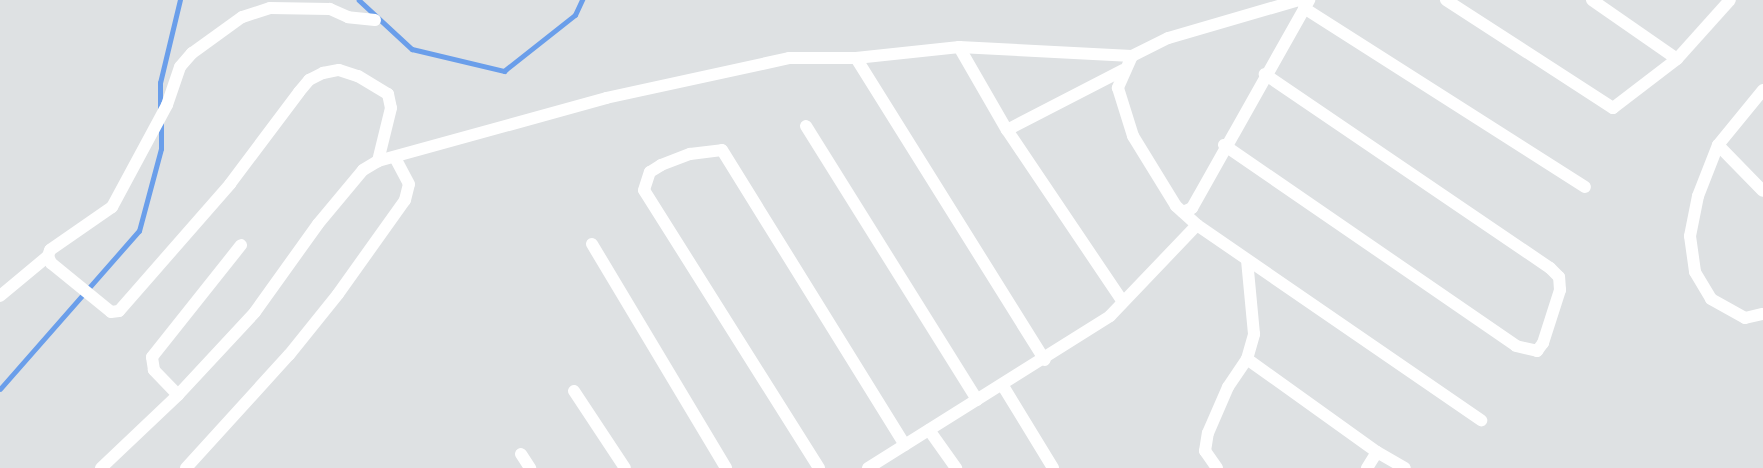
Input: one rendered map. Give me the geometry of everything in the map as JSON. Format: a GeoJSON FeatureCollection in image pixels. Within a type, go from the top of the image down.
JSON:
{"type":"FeatureCollection","features":[{"type":"Feature","properties":{"kind":"street"},"geometry":{"type":"LineString","coordinates":[[1446,0],[1613,108],[1677,59],[1730,0]]}},
{"type":"Feature","properties":{"kind":"street"},"geometry":{"type":"LineString","coordinates":[[1592,0],[1677,59]]}},
{"type":"Feature","properties":{"kind":"street"},"geometry":{"type":"LineString","coordinates":[[1183,212],[1192,208],[1224,145],[1304,3]]}},
{"type":"Feature","properties":{"kind":"street"},"geometry":{"type":"LineString","coordinates":[[101,468],[178,395],[255,312],[363,170],[378,161],[395,158],[441,142],[695,75],[789,57],[856,58],[959,47],[1132,56],[1168,38],[1304,3],[1585,187]]}},
{"type":"Feature","properties":{"kind":"street"},"geometry":{"type":"LineString","coordinates":[[0,296],[49,259],[50,250],[112,207],[167,105],[180,67],[192,52],[242,17],[270,8],[330,9],[348,17],[375,20]]}},
{"type":"Feature","properties":{"kind":"street"},"geometry":{"type":"LineString","coordinates":[[959,47],[1007,130],[1123,302]]}},
{"type":"Feature","properties":{"kind":"street"},"geometry":{"type":"LineString","coordinates":[[1132,56],[1118,88],[1133,136],[1183,212],[1197,225],[1247,260],[1481,420]]}},
{"type":"Feature","properties":{"kind":"street"},"geometry":{"type":"LineString","coordinates":[[856,58],[1045,360]]}},
{"type":"Feature","properties":{"kind":"street"},"geometry":{"type":"LineString","coordinates":[[49,259],[111,312],[128,304],[230,184],[309,80],[339,70],[388,93],[391,108],[378,161]]}},
{"type":"Feature","properties":{"kind":"street"},"geometry":{"type":"LineString","coordinates":[[1007,130],[1124,70]]}},
{"type":"Feature","properties":{"kind":"street"},"geometry":{"type":"LineString","coordinates":[[1224,145],[1516,346],[1537,351],[1543,343],[1560,290],[1559,277],[1550,268],[1265,74]]}},
{"type":"Feature","properties":{"kind":"street"},"geometry":{"type":"LineString","coordinates":[[1763,90],[1718,145],[1698,196],[1690,236],[1692,259],[1703,290],[1719,306],[1745,318],[1763,314]]}},
{"type":"Feature","properties":{"kind":"street"},"geometry":{"type":"LineString","coordinates":[[806,126],[977,400]]}},
{"type":"Feature","properties":{"kind":"street"},"geometry":{"type":"LineString","coordinates":[[1718,145],[1763,190]]}},
{"type":"Feature","properties":{"kind":"street"},"geometry":{"type":"LineString","coordinates":[[819,468],[644,190],[650,172],[661,165],[690,154],[722,150],[905,445]]}},
{"type":"Feature","properties":{"kind":"street"},"geometry":{"type":"LineString","coordinates":[[186,468],[289,355],[338,294],[405,200],[409,184],[395,158]]}},
{"type":"Feature","properties":{"kind":"street"},"geometry":{"type":"LineString","coordinates":[[868,468],[977,400],[1004,386],[1110,316],[1197,225]]}},
{"type":"Feature","properties":{"kind":"street"},"geometry":{"type":"LineString","coordinates":[[592,244],[726,468]]}},
{"type":"Feature","properties":{"kind":"street"},"geometry":{"type":"LineString","coordinates":[[178,395],[154,370],[152,357],[241,245]]}},
{"type":"Feature","properties":{"kind":"street"},"geometry":{"type":"LineString","coordinates":[[1217,468],[1205,451],[1208,433],[1228,387],[1247,359],[1254,334],[1254,307],[1247,260]]}},
{"type":"Feature","properties":{"kind":"street"},"geometry":{"type":"LineString","coordinates":[[1247,359],[1377,452],[1405,468]]}},
{"type":"Feature","properties":{"kind":"street"},"geometry":{"type":"LineString","coordinates":[[1004,386],[1053,468]]}},
{"type":"Feature","properties":{"kind":"street"},"geometry":{"type":"LineString","coordinates":[[574,391],[625,468]]}},
{"type":"Feature","properties":{"kind":"street"},"geometry":{"type":"LineString","coordinates":[[930,430],[956,468]]}},
{"type":"Feature","properties":{"kind":"street"},"geometry":{"type":"LineString","coordinates":[[1367,468],[1377,452]]}},
{"type":"Feature","properties":{"kind":"street"},"geometry":{"type":"LineString","coordinates":[[521,454],[530,468]]}},
{"type":"Feature","properties":{"kind":"waterway"},"geometry":{"type":"LineString","coordinates":[[160,109],[160,83],[180,0]]}},
{"type":"Feature","properties":{"kind":"waterway"},"geometry":{"type":"LineString","coordinates":[[359,0],[412,49],[504,71],[575,15],[582,0]]}},
{"type":"Feature","properties":{"kind":"waterway"},"geometry":{"type":"LineString","coordinates":[[0,389],[139,231],[161,149],[161,123]]}}]}
